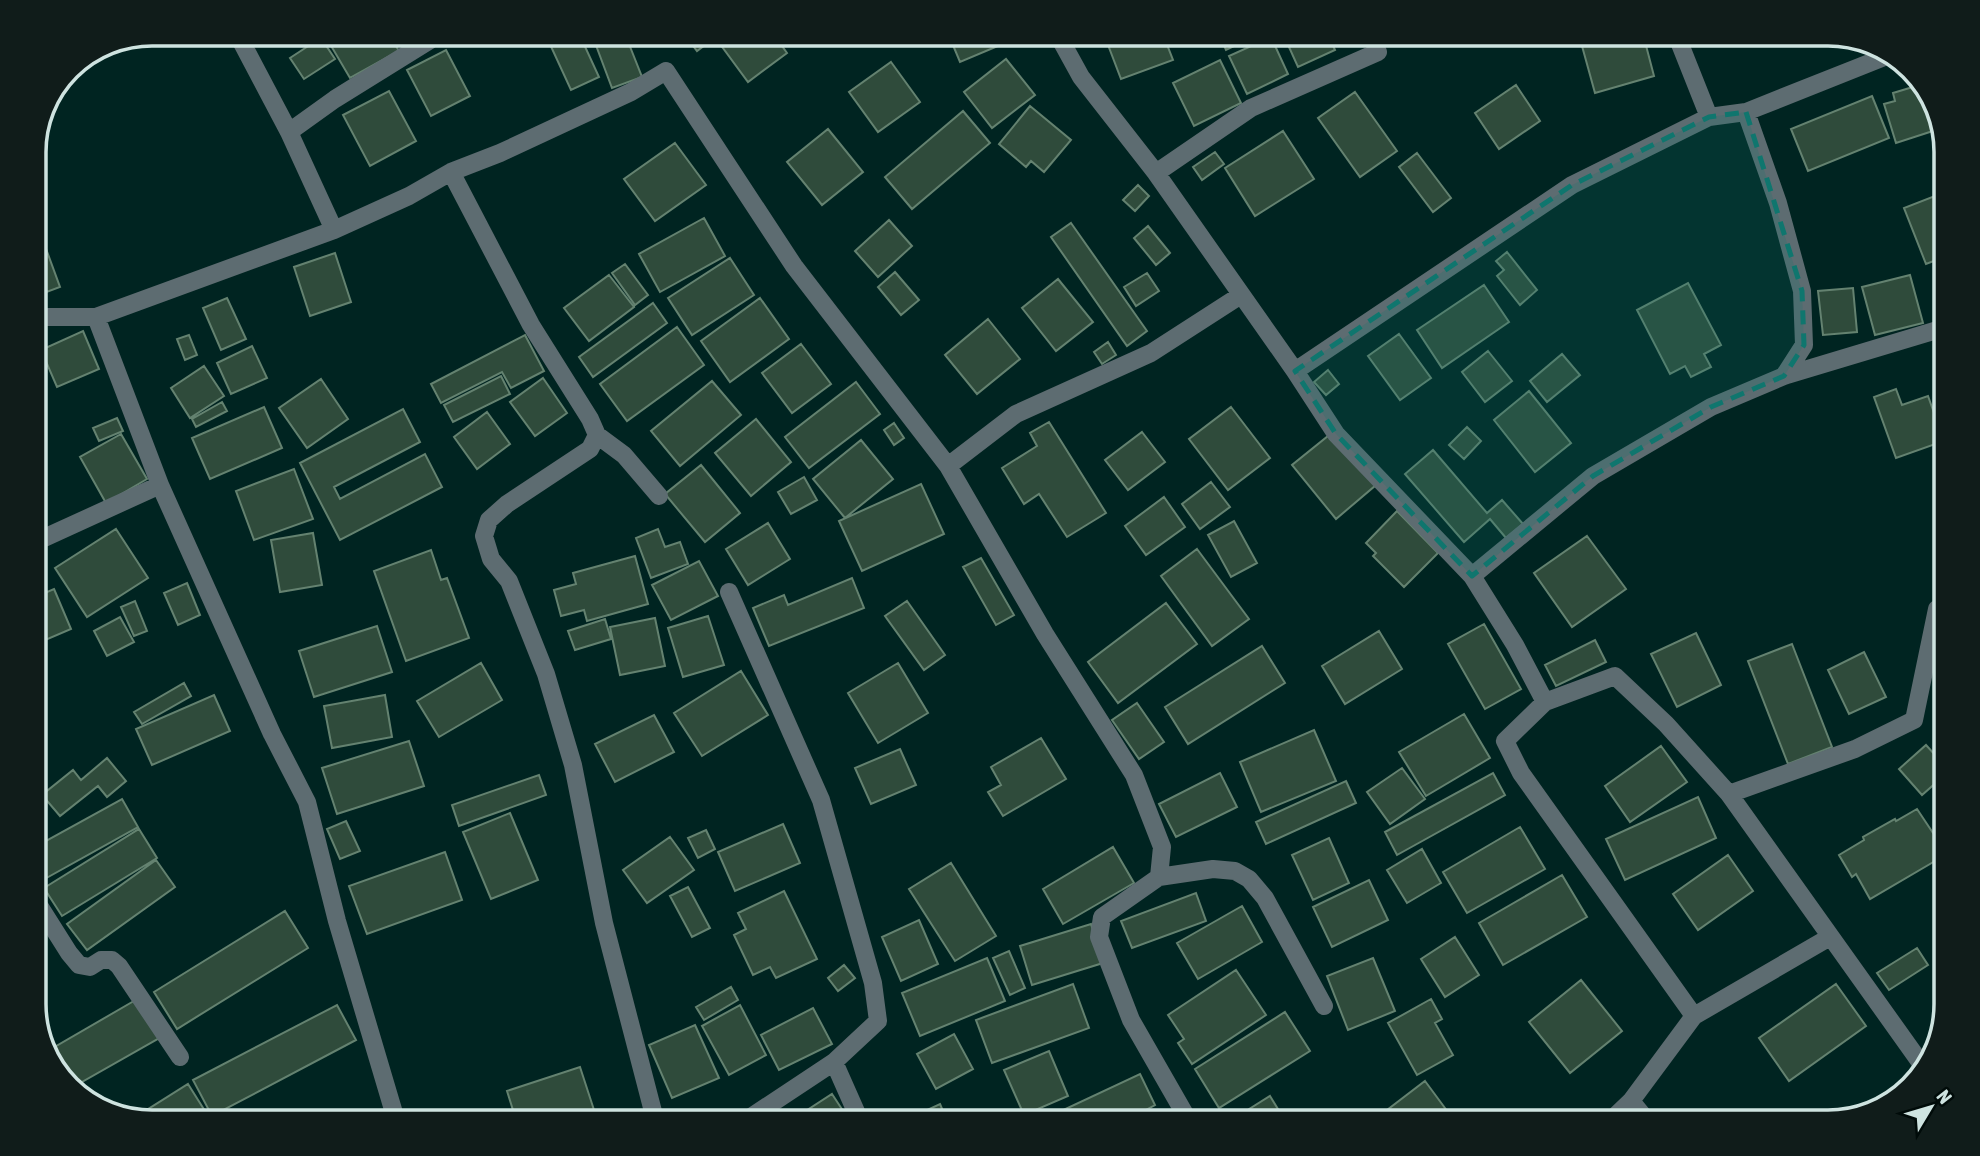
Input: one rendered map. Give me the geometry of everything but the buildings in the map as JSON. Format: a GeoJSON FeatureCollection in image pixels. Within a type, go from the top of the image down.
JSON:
{"type":"FeatureCollection","features":[{"type":"Feature","properties":{"kind":"street"},"geometry":{"type":"LineString","coordinates":[[244,46],[289,132],[334,230]]}},
{"type":"Feature","properties":{"kind":"street"},"geometry":{"type":"LineString","coordinates":[[289,132],[335,99],[420,46]]}},
{"type":"Feature","properties":{"kind":"street"},"geometry":{"type":"LineString","coordinates":[[1064,46],[1081,77],[1156,173],[1336,434],[1472,576],[1515,645],[1545,702]]}},
{"type":"Feature","properties":{"kind":"street"},"geometry":{"type":"LineString","coordinates":[[1156,173],[1251,107],[1378,52],[1375,46]]}},
{"type":"Feature","properties":{"kind":"street"},"geometry":{"type":"LineString","coordinates":[[1681,46],[1709,117]]}},
{"type":"Feature","properties":{"kind":"street"},"geometry":{"type":"LineString","coordinates":[[1295,371],[1572,185],[1709,117],[1746,112],[1879,59]]}},
{"type":"Feature","properties":{"kind":"street"},"geometry":{"type":"LineString","coordinates":[[46,317],[96,317],[334,230],[409,196],[451,172],[500,153],[631,92],[666,71],[793,267],[948,466],[1045,634],[1134,775],[1162,847],[1159,877]]}},
{"type":"Feature","properties":{"kind":"street"},"geometry":{"type":"LineString","coordinates":[[1746,112],[1778,203],[1802,291],[1804,345],[1784,376]]}},
{"type":"Feature","properties":{"kind":"street"},"geometry":{"type":"LineString","coordinates":[[451,172],[531,326],[590,419],[597,435],[624,455],[659,496]]}},
{"type":"Feature","properties":{"kind":"street"},"geometry":{"type":"LineString","coordinates":[[948,466],[1016,414],[1151,353],[1241,295]]}},
{"type":"Feature","properties":{"kind":"street"},"geometry":{"type":"LineString","coordinates":[[96,317],[160,485],[272,734],[307,802],[337,921],[393,1110]]}},
{"type":"Feature","properties":{"kind":"street"},"geometry":{"type":"LineString","coordinates":[[1472,576],[1593,476],[1711,407],[1784,376],[1934,331]]}},
{"type":"Feature","properties":{"kind":"street"},"geometry":{"type":"LineString","coordinates":[[597,435],[590,449],[507,504],[489,520],[484,536],[491,559],[509,581],[546,674],[573,765],[604,923],[653,1110]]}},
{"type":"Feature","properties":{"kind":"street"},"geometry":{"type":"LineString","coordinates":[[46,537],[160,485]]}},
{"type":"Feature","properties":{"kind":"street"},"geometry":{"type":"LineString","coordinates":[[729,592],[821,800],[873,983],[878,1021],[834,1062],[762,1110]]}},
{"type":"Feature","properties":{"kind":"street"},"geometry":{"type":"LineString","coordinates":[[1729,794],[1855,749],[1914,720],[1934,623]]}},
{"type":"Feature","properties":{"kind":"street"},"geometry":{"type":"LineString","coordinates":[[1694,1016],[1543,807],[1521,774],[1505,741],[1545,702],[1615,676],[1666,724],[1729,794],[1919,1059]]}},
{"type":"Feature","properties":{"kind":"street"},"geometry":{"type":"LineString","coordinates":[[1183,1110],[1132,1020],[1099,937],[1102,917],[1159,877],[1213,869],[1234,871],[1249,879],[1265,898],[1324,1006]]}},
{"type":"Feature","properties":{"kind":"street"},"geometry":{"type":"LineString","coordinates":[[46,917],[79,965],[90,967],[101,960],[112,960],[119,966],[180,1057]]}},
{"type":"Feature","properties":{"kind":"street"},"geometry":{"type":"LineString","coordinates":[[1622,1110],[1694,1016],[1830,937]]}},
{"type":"Feature","properties":{"kind":"street"},"geometry":{"type":"LineString","coordinates":[[834,1062],[855,1110]]}},
{"type":"Feature","properties":{"kind":"street"},"geometry":{"type":"LineString","coordinates":[[1631,1101],[1638,1110]]}},
{"type":"Feature","properties":{"kind":"highlighted area"},"geometry":{"type":"Polygon","coordinates":[[[1746,112],[1802,291],[1804,345],[1784,376],[1711,407],[1593,476],[1472,576],[1336,434],[1295,371],[1572,185],[1709,117],[1746,112]]]}}]}
